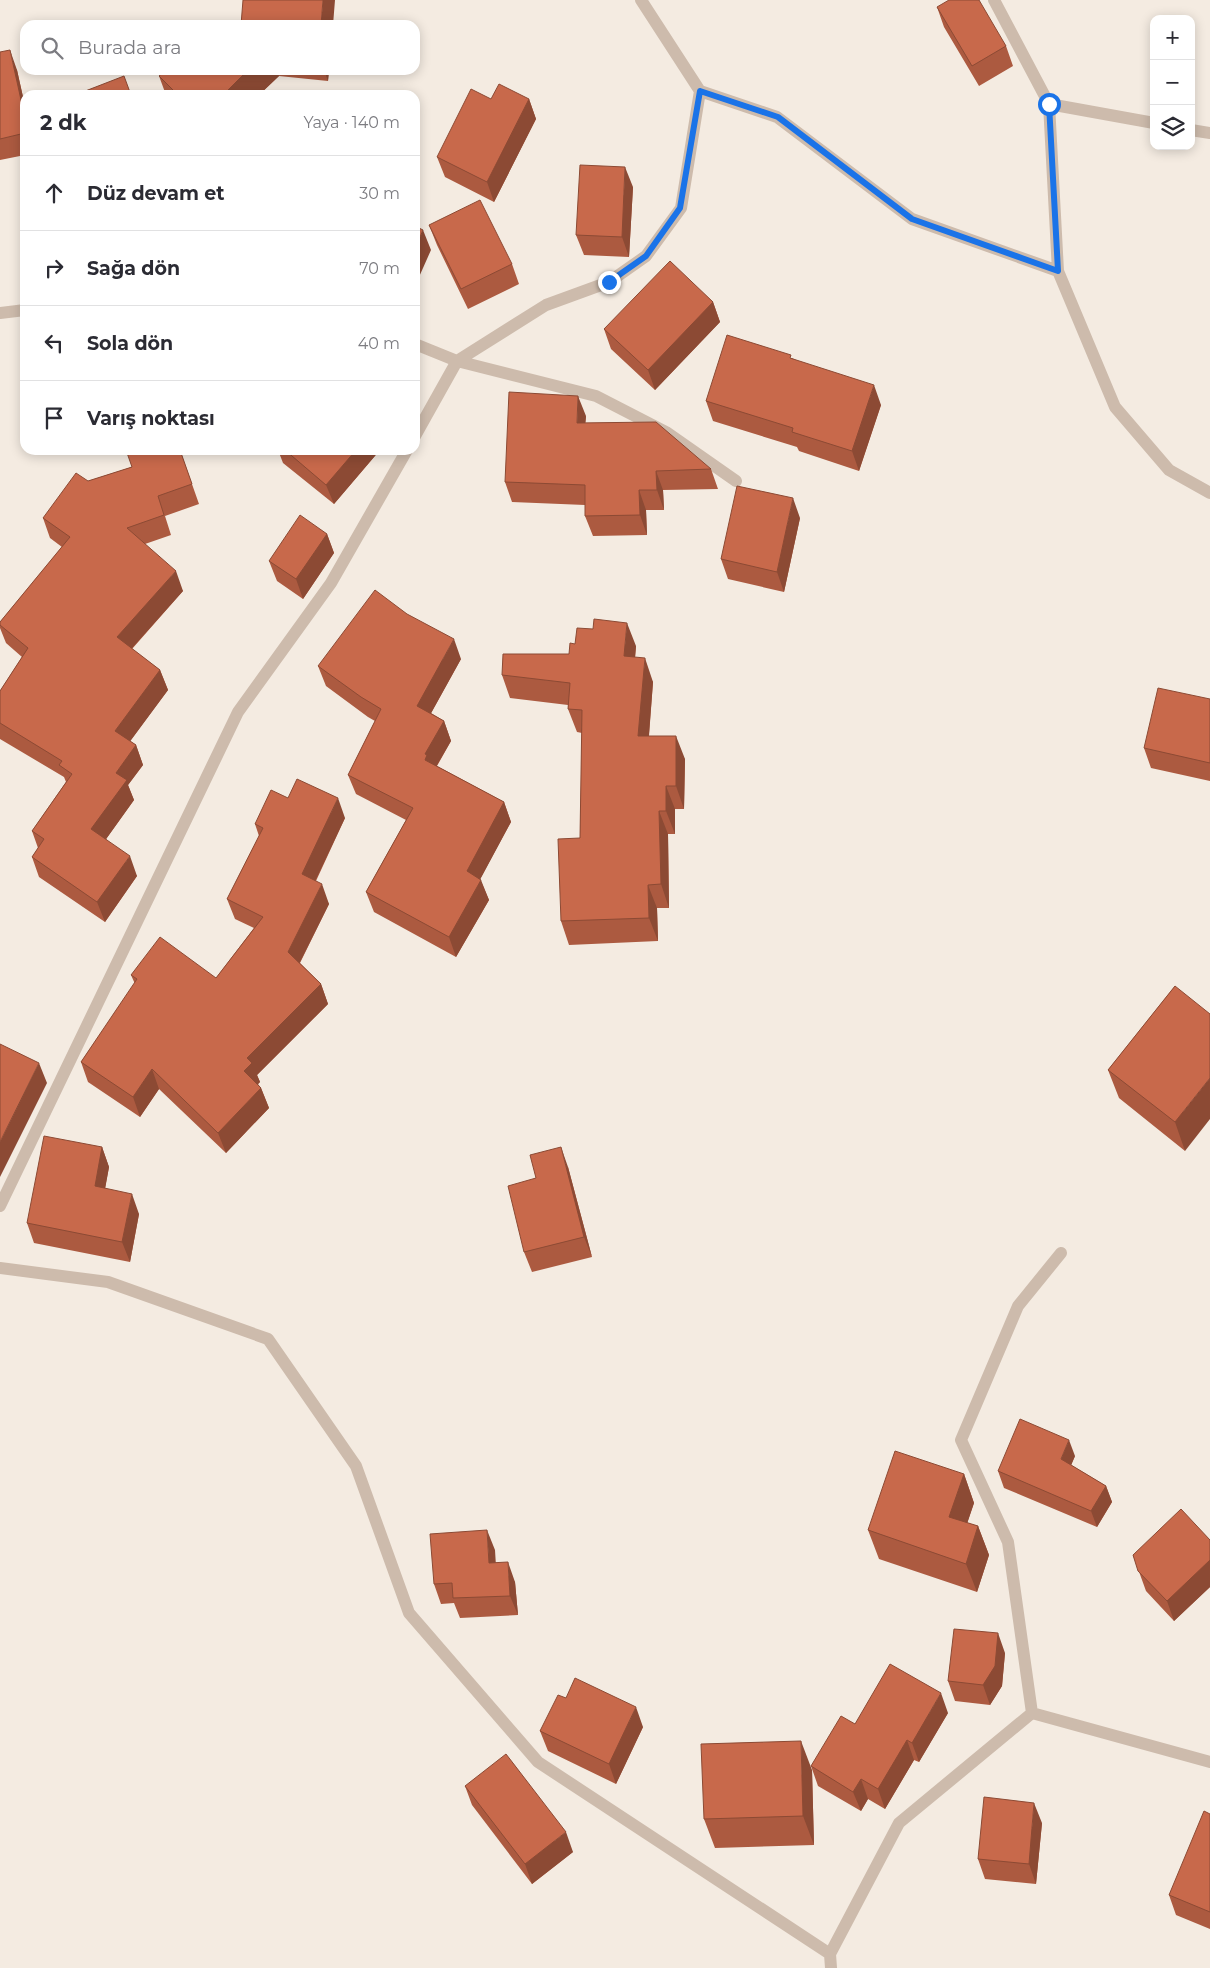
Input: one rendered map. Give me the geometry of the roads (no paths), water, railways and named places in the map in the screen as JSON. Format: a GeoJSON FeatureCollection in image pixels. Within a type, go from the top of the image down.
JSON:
{"type":"FeatureCollection","features":[{"type":"Feature","properties":{"kind":"street"},"geometry":{"type":"LineString","coordinates":[[641,0],[700,91],[778,117],[912,219],[1058,271]]}},
{"type":"Feature","properties":{"kind":"street"},"geometry":{"type":"LineString","coordinates":[[994,0],[1049,104],[1058,271],[1115,407],[1169,470],[1210,493]]}},
{"type":"Feature","properties":{"kind":"street"},"geometry":{"type":"LineString","coordinates":[[420,427],[457,361],[546,305],[609,282],[646,256],[680,208],[700,91]]}},
{"type":"Feature","properties":{"kind":"street"},"geometry":{"type":"LineString","coordinates":[[1049,104],[1150,122]]}},
{"type":"Feature","properties":{"kind":"street"},"geometry":{"type":"LineString","coordinates":[[1195,131],[1210,133]]}},
{"type":"Feature","properties":{"kind":"street"},"geometry":{"type":"LineString","coordinates":[[0,313],[20,311]]}},
{"type":"Feature","properties":{"kind":"street"},"geometry":{"type":"LineString","coordinates":[[420,346],[457,361],[596,396],[666,432],[736,481]]}},
{"type":"Feature","properties":{"kind":"street"},"geometry":{"type":"LineString","coordinates":[[0,1206],[238,712],[331,583],[404,455]]}},
{"type":"Feature","properties":{"kind":"street"},"geometry":{"type":"LineString","coordinates":[[1032,1713],[1008,1542],[961,1440],[1018,1306],[1061,1253]]}},
{"type":"Feature","properties":{"kind":"street"},"geometry":{"type":"LineString","coordinates":[[0,1268],[108,1282],[268,1339],[356,1466],[409,1613],[538,1762],[830,1954]]}},
{"type":"Feature","properties":{"kind":"street"},"geometry":{"type":"LineString","coordinates":[[1032,1713],[1210,1762]]}},
{"type":"Feature","properties":{"kind":"street"},"geometry":{"type":"LineString","coordinates":[[831,1968],[830,1954],[899,1823],[1032,1713]]}}]}
